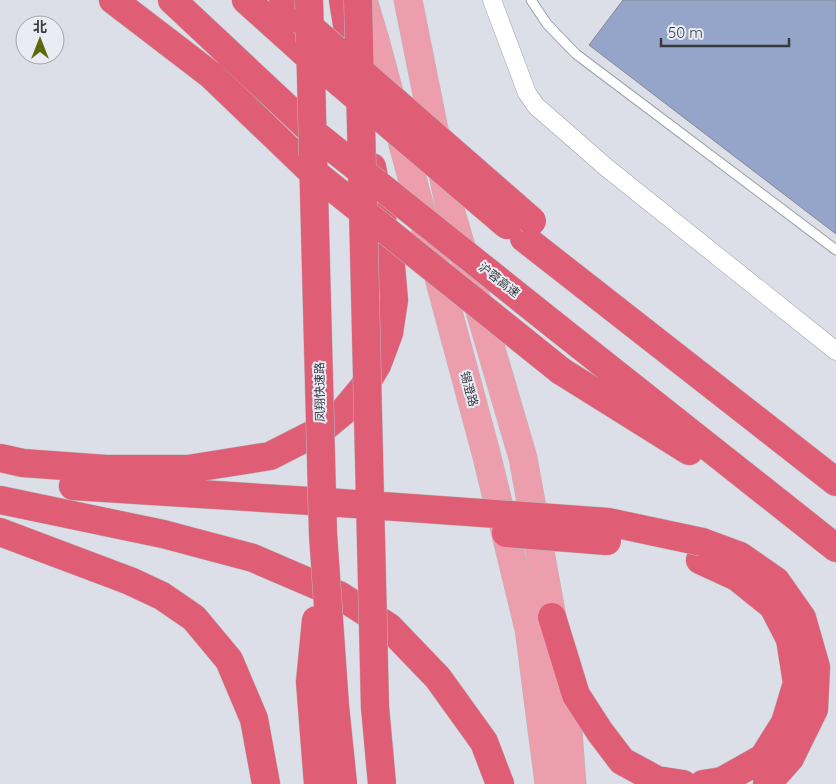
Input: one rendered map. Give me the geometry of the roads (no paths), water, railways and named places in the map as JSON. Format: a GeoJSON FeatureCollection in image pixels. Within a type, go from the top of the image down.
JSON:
{"type":"FeatureCollection","features":[{"type":"Feature","properties":{"kind":"highway"},"geometry":{"type":"LineString","coordinates":[[113,0],[211,74],[306,167],[561,371],[799,520]]}},
{"type":"Feature","properties":{"kind":"highway","name":"沪蓉高速"},"geometry":{"type":"LineString","coordinates":[[172,0],[315,134],[836,548]]}},
{"type":"Feature","properties":{"kind":"highway"},"geometry":{"type":"LineString","coordinates":[[246,0],[305,53],[528,230],[830,477]]}},
{"type":"Feature","properties":{"kind":"highway"},"geometry":{"type":"LineString","coordinates":[[283,0],[306,10],[528,230]]}},
{"type":"Feature","properties":{"kind":"highway"},"geometry":{"type":"LineString","coordinates":[[128,498],[188,469],[270,456],[320,430],[344,411],[363,388],[377,365],[389,333],[394,300],[390,266],[351,53],[344,0]]}},
{"type":"Feature","properties":{"kind":"highway"},"geometry":{"type":"LineString","coordinates":[[358,0],[375,707],[382,784]]}},
{"type":"Feature","properties":{"kind":"highway","name":"凤翔快速路"},"geometry":{"type":"LineString","coordinates":[[306,10],[325,519],[335,706],[343,784]]}},
{"type":"Feature","properties":{"kind":"highway"},"geometry":{"type":"LineString","coordinates":[[0,458],[23,462],[54,490]]}},
{"type":"Feature","properties":{"kind":"highway"},"geometry":{"type":"LineString","coordinates":[[0,500],[54,490],[106,469],[128,498],[164,534],[253,558],[339,595],[389,627],[438,678],[484,742],[500,784]]}},
{"type":"Feature","properties":{"kind":"highway"},"geometry":{"type":"LineString","coordinates":[[0,476],[54,490]]}},
{"type":"Feature","properties":{"kind":"highway"},"geometry":{"type":"LineString","coordinates":[[0,490],[54,490],[325,519],[600,521],[655,531],[701,551],[737,577],[773,606],[790,639],[797,683],[785,723],[762,758],[722,782],[703,784]]}},
{"type":"Feature","properties":{"kind":"highway"},"geometry":{"type":"LineString","coordinates":[[318,784],[310,682],[325,519]]}},
{"type":"Feature","properties":{"kind":"highway"},"geometry":{"type":"LineString","coordinates":[[0,532],[130,580],[162,596],[194,618],[229,660],[254,719],[266,784]]}},
{"type":"Feature","properties":{"kind":"highway"},"geometry":{"type":"LineString","coordinates":[[701,551],[740,556],[776,581],[802,618],[816,667],[814,709],[790,758],[767,784]]}},
{"type":"Feature","properties":{"kind":"highway"},"geometry":{"type":"LineString","coordinates":[[552,617],[576,695],[622,761],[656,780],[683,784]]}},
{"type":"Feature","properties":{"kind":"main road","name":"锡澄路"},"geometry":{"type":"LineString","coordinates":[[363,0],[378,49],[483,444],[530,630],[549,784]]}},
{"type":"Feature","properties":{"kind":"main road"},"geometry":{"type":"LineString","coordinates":[[408,0],[450,209],[523,458],[552,617],[567,716],[572,784]]}},
{"type":"Feature","properties":{"kind":"street"},"geometry":{"type":"LineString","coordinates":[[492,0],[527,93],[536,106],[607,168],[836,351]]}},
{"type":"Feature","properties":{"kind":"lane"},"geometry":{"type":"LineString","coordinates":[[531,0],[547,24],[576,54],[836,250]]}}]}
